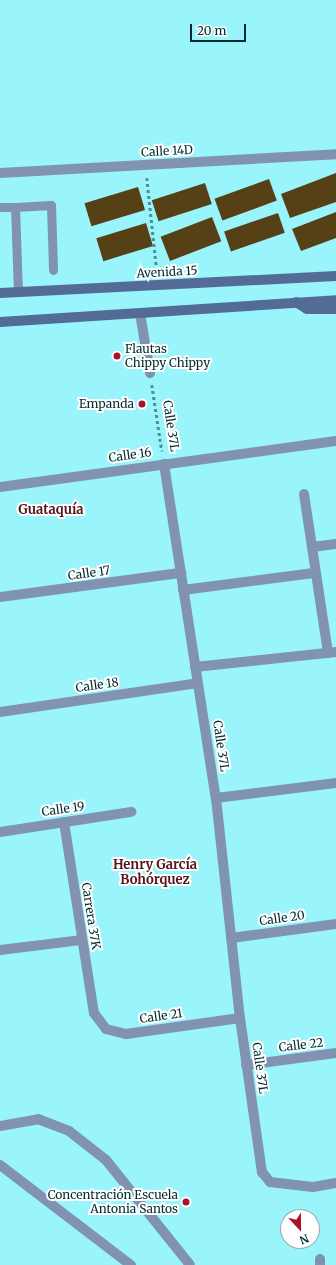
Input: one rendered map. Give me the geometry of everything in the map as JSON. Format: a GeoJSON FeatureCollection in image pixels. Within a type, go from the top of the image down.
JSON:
{"type":"FeatureCollection","features":[{"type":"Feature","properties":{"kind":"main road","name":"Avenida 15"},"geometry":{"type":"LineString","coordinates":[[0,293],[336,276]]}},
{"type":"Feature","properties":{"kind":"main road"},"geometry":{"type":"LineString","coordinates":[[0,322],[336,300]]}},
{"type":"Feature","properties":{"kind":"main road"},"geometry":{"type":"LineString","coordinates":[[296,302],[307,309],[336,309]]}},
{"type":"Feature","properties":{"kind":"street","name":"Calle 14D"},"geometry":{"type":"LineString","coordinates":[[0,173],[336,154]]}},
{"type":"Feature","properties":{"kind":"street"},"geometry":{"type":"LineString","coordinates":[[140,313],[150,373]]}},
{"type":"Feature","properties":{"kind":"street","name":"Calle 16"},"geometry":{"type":"LineString","coordinates":[[0,487],[336,441]]}},
{"type":"Feature","properties":{"kind":"street","name":"Calle 37L"},"geometry":{"type":"LineString","coordinates":[[164,464],[216,798],[240,1018],[262,1172],[270,1182],[313,1187],[336,1183]]}},
{"type":"Feature","properties":{"kind":"street"},"geometry":{"type":"LineString","coordinates":[[195,667],[332,653],[314,573],[312,547],[304,494]]}},
{"type":"Feature","properties":{"kind":"street"},"geometry":{"type":"LineString","coordinates":[[312,547],[336,544]]}},
{"type":"Feature","properties":{"kind":"street","name":"Calle 17"},"geometry":{"type":"LineString","coordinates":[[0,597],[181,573]]}},
{"type":"Feature","properties":{"kind":"street"},"geometry":{"type":"LineString","coordinates":[[183,590],[314,573]]}},
{"type":"Feature","properties":{"kind":"street","name":"Calle 18"},"geometry":{"type":"LineString","coordinates":[[0,712],[198,683]]}},
{"type":"Feature","properties":{"kind":"street"},"geometry":{"type":"LineString","coordinates":[[216,798],[336,783]]}},
{"type":"Feature","properties":{"kind":"street","name":"Calle 19"},"geometry":{"type":"LineString","coordinates":[[0,832],[131,812]]}},
{"type":"Feature","properties":{"kind":"street","name":"Carrera 37K"},"geometry":{"type":"LineString","coordinates":[[64,822],[94,1013]]}},
{"type":"Feature","properties":{"kind":"street","name":"Calle 20"},"geometry":{"type":"LineString","coordinates":[[231,938],[336,924]]}},
{"type":"Feature","properties":{"kind":"street"},"geometry":{"type":"LineString","coordinates":[[0,950],[82,940]]}},
{"type":"Feature","properties":{"kind":"street","name":"Calle 21"},"geometry":{"type":"LineString","coordinates":[[94,1013],[106,1029],[126,1034],[240,1018]]}},
{"type":"Feature","properties":{"kind":"street","name":"Calle 22"},"geometry":{"type":"LineString","coordinates":[[246,1065],[336,1053]]}},
{"type":"Feature","properties":{"kind":"street"},"geometry":{"type":"LineString","coordinates":[[0,1126],[38,1119],[69,1131],[106,1160],[190,1265]]}},
{"type":"Feature","properties":{"kind":"street"},"geometry":{"type":"LineString","coordinates":[[0,1165],[131,1265]]}},
{"type":"Feature","properties":{"kind":"lane"},"geometry":{"type":"LineString","coordinates":[[0,207],[51,205],[53,270]]}},
{"type":"Feature","properties":{"kind":"lane"},"geometry":{"type":"LineString","coordinates":[[15,207],[18,292]]}},
{"type":"Feature","properties":{"kind":"path"},"geometry":{"type":"LineString","coordinates":[[146,165],[158,280]]}},
{"type":"Feature","properties":{"kind":"path","name":"Calle 37L"},"geometry":{"type":"LineString","coordinates":[[150,373],[164,464]]}},
{"type":"Feature","properties":{"kind":"building"},"geometry":{"type":"Polygon","coordinates":[[[336,173],[336,202],[290,218],[281,194],[336,173]]]}},
{"type":"Feature","properties":{"kind":"building"},"geometry":{"type":"Polygon","coordinates":[[[269,179],[277,201],[222,220],[214,199],[269,179]]]}},
{"type":"Feature","properties":{"kind":"building"},"geometry":{"type":"Polygon","coordinates":[[[205,183],[212,204],[159,221],[152,200],[205,183]]]}},
{"type":"Feature","properties":{"kind":"building"},"geometry":{"type":"Polygon","coordinates":[[[138,187],[145,210],[91,226],[84,203],[138,187]]]}},
{"type":"Feature","properties":{"kind":"building"},"geometry":{"type":"Polygon","coordinates":[[[336,212],[336,238],[301,251],[292,229],[336,212]]]}},
{"type":"Feature","properties":{"kind":"building"},"geometry":{"type":"Polygon","coordinates":[[[278,213],[285,233],[231,251],[224,232],[278,213]]]}},
{"type":"Feature","properties":{"kind":"building"},"geometry":{"type":"Polygon","coordinates":[[[212,217],[221,241],[170,261],[161,237],[212,217]]]}},
{"type":"Feature","properties":{"kind":"building"},"geometry":{"type":"Polygon","coordinates":[[[146,223],[153,246],[103,261],[96,238],[146,223]]]}},
{"type":"Feature","properties":{"kind":"place","name":"Flautas Chippy Chippy"},"geometry":{"type":"Point","coordinates":[117,356]}},
{"type":"Feature","properties":{"kind":"place","name":"Empanda"},"geometry":{"type":"Point","coordinates":[142,404]}},
{"type":"Feature","properties":{"kind":"place","name":"Concentración Escuela Antonia Santos"},"geometry":{"type":"Point","coordinates":[186,1202]}},
{"type":"Feature","properties":{"kind":"district","name":"Guataquía"},"geometry":{"type":"Point","coordinates":[51,510]}},
{"type":"Feature","properties":{"kind":"district","name":"Henry García Bohórquez"},"geometry":{"type":"Point","coordinates":[155,874]}}]}
